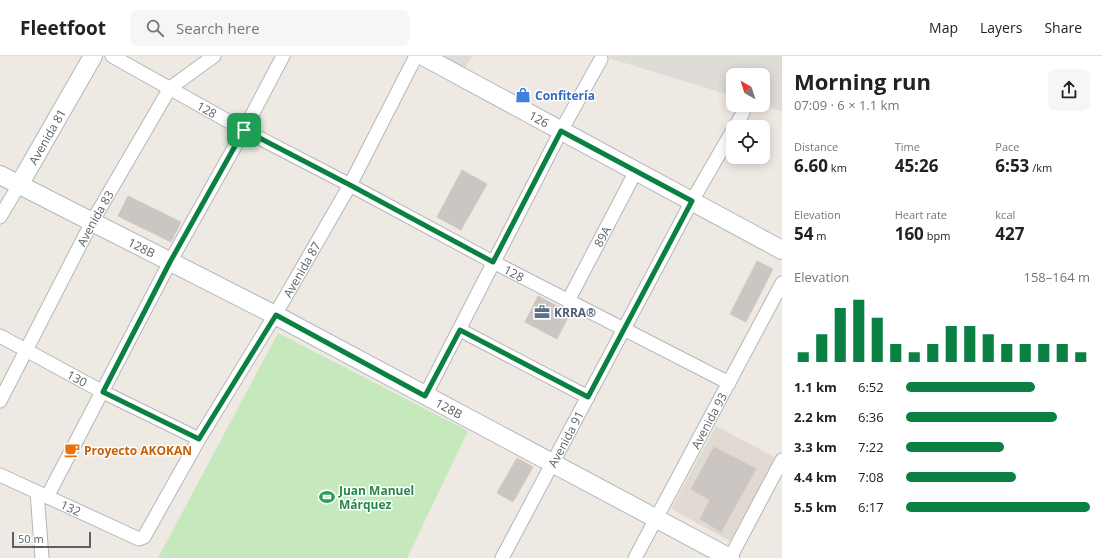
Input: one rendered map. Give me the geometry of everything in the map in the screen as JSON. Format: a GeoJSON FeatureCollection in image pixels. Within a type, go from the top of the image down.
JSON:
{"type":"FeatureCollection","features":[{"type":"Feature","properties":{"kind":"street","name":"Avenida 81"},"geometry":{"type":"LineString","coordinates":[[0,217],[93,56]]}},
{"type":"Feature","properties":{"kind":"street","name":"128"},"geometry":{"type":"LineString","coordinates":[[112,56],[244,130],[493,262],[729,383]]}},
{"type":"Feature","properties":{"kind":"street","name":"Avenida 83"},"geometry":{"type":"LineString","coordinates":[[0,401],[92,222],[170,88],[214,56]]}},
{"type":"Feature","properties":{"kind":"street"},"geometry":{"type":"LineString","coordinates":[[42,558],[42,494],[103,392],[170,262],[244,130],[283,56]]}},
{"type":"Feature","properties":{"kind":"street","name":"Avenida 87"},"geometry":{"type":"LineString","coordinates":[[141,539],[144,537],[199,439],[276,315],[350,185],[416,56]]}},
{"type":"Feature","properties":{"kind":"street","name":"126"},"geometry":{"type":"LineString","coordinates":[[423,56],[782,250]]}},
{"type":"Feature","properties":{"kind":"street"},"geometry":{"type":"LineString","coordinates":[[425,396],[561,131],[601,59]]}},
{"type":"Feature","properties":{"kind":"street"},"geometry":{"type":"LineString","coordinates":[[739,120],[743,113]]}},
{"type":"Feature","properties":{"kind":"street","name":"Avenida 91"},"geometry":{"type":"LineString","coordinates":[[502,558],[692,201],[726,142]]}},
{"type":"Feature","properties":{"kind":"street","name":"89A"},"geometry":{"type":"LineString","coordinates":[[568,301],[636,171]]}},
{"type":"Feature","properties":{"kind":"street","name":"128B"},"geometry":{"type":"LineString","coordinates":[[0,174],[276,315],[730,558]]}},
{"type":"Feature","properties":{"kind":"street","name":"Avenida 93"},"geometry":{"type":"LineString","coordinates":[[635,558],[782,283]]}},
{"type":"Feature","properties":{"kind":"street"},"geometry":{"type":"LineString","coordinates":[[460,330],[588,397]]}},
{"type":"Feature","properties":{"kind":"street","name":"130"},"geometry":{"type":"LineString","coordinates":[[0,336],[103,392],[199,439]]}},
{"type":"Feature","properties":{"kind":"street"},"geometry":{"type":"LineString","coordinates":[[730,558],[782,460]]}},
{"type":"Feature","properties":{"kind":"street","name":"132"},"geometry":{"type":"LineString","coordinates":[[1,478],[42,494],[141,539]]}},
{"type":"Feature","properties":{"kind":"shaded area"},"geometry":{"type":"Polygon","coordinates":[[[436,56],[472,56],[463,70],[436,56]]]}},
{"type":"Feature","properties":{"kind":"shaded area"},"geometry":{"type":"Polygon","coordinates":[[[602,56],[782,56],[782,111],[770,107],[770,68],[726,68],[726,94],[602,56]]]}},
{"type":"Feature","properties":{"kind":"shaded area"},"geometry":{"type":"Polygon","coordinates":[[[716,426],[776,458],[730,541],[671,509],[716,426]]]}},
{"type":"Feature","properties":{"kind":"green space","name":"Juan Manuel Márquez"},"geometry":{"type":"Polygon","coordinates":[[[278,333],[468,431],[407,558],[158,558],[278,333]]]}},
{"type":"Feature","properties":{"kind":"building"},"geometry":{"type":"Polygon","coordinates":[[[462,170],[487,184],[461,230],[437,217],[462,170]]]}},
{"type":"Feature","properties":{"kind":"building"},"geometry":{"type":"Polygon","coordinates":[[[128,196],[181,222],[171,242],[118,216],[128,196]]]}},
{"type":"Feature","properties":{"kind":"building"},"geometry":{"type":"Polygon","coordinates":[[[757,261],[773,269],[746,322],[730,314],[757,261]]]}},
{"type":"Feature","properties":{"kind":"building"},"geometry":{"type":"Polygon","coordinates":[[[538,296],[570,313],[557,339],[525,322],[538,296]]]}},
{"type":"Feature","properties":{"kind":"building"},"geometry":{"type":"Polygon","coordinates":[[[714,447],[756,469],[721,532],[700,519],[710,500],[691,489],[714,447]]]}},
{"type":"Feature","properties":{"kind":"building"},"geometry":{"type":"Polygon","coordinates":[[[517,458],[533,467],[513,502],[497,493],[517,458]]]}},
{"type":"Feature","properties":{"kind":"place","name":"Confitería"},"geometry":{"type":"Point","coordinates":[523,95]}},
{"type":"Feature","properties":{"kind":"place","name":"KRRA®"},"geometry":{"type":"Point","coordinates":[542,312]}},
{"type":"Feature","properties":{"kind":"place","name":"Proyecto AKOKAN"},"geometry":{"type":"Point","coordinates":[72,450]}},
{"type":"Feature","properties":{"kind":"place","name":"Juan Manuel Márquez"},"geometry":{"type":"Point","coordinates":[327,497]}},
{"type":"Feature","properties":{"kind":"route"},"geometry":{"type":"LineString","coordinates":[[244,130],[493,262],[561,131],[692,201],[588,397],[460,330],[425,396],[276,315],[199,439],[103,392],[170,262],[244,130]]}}]}
